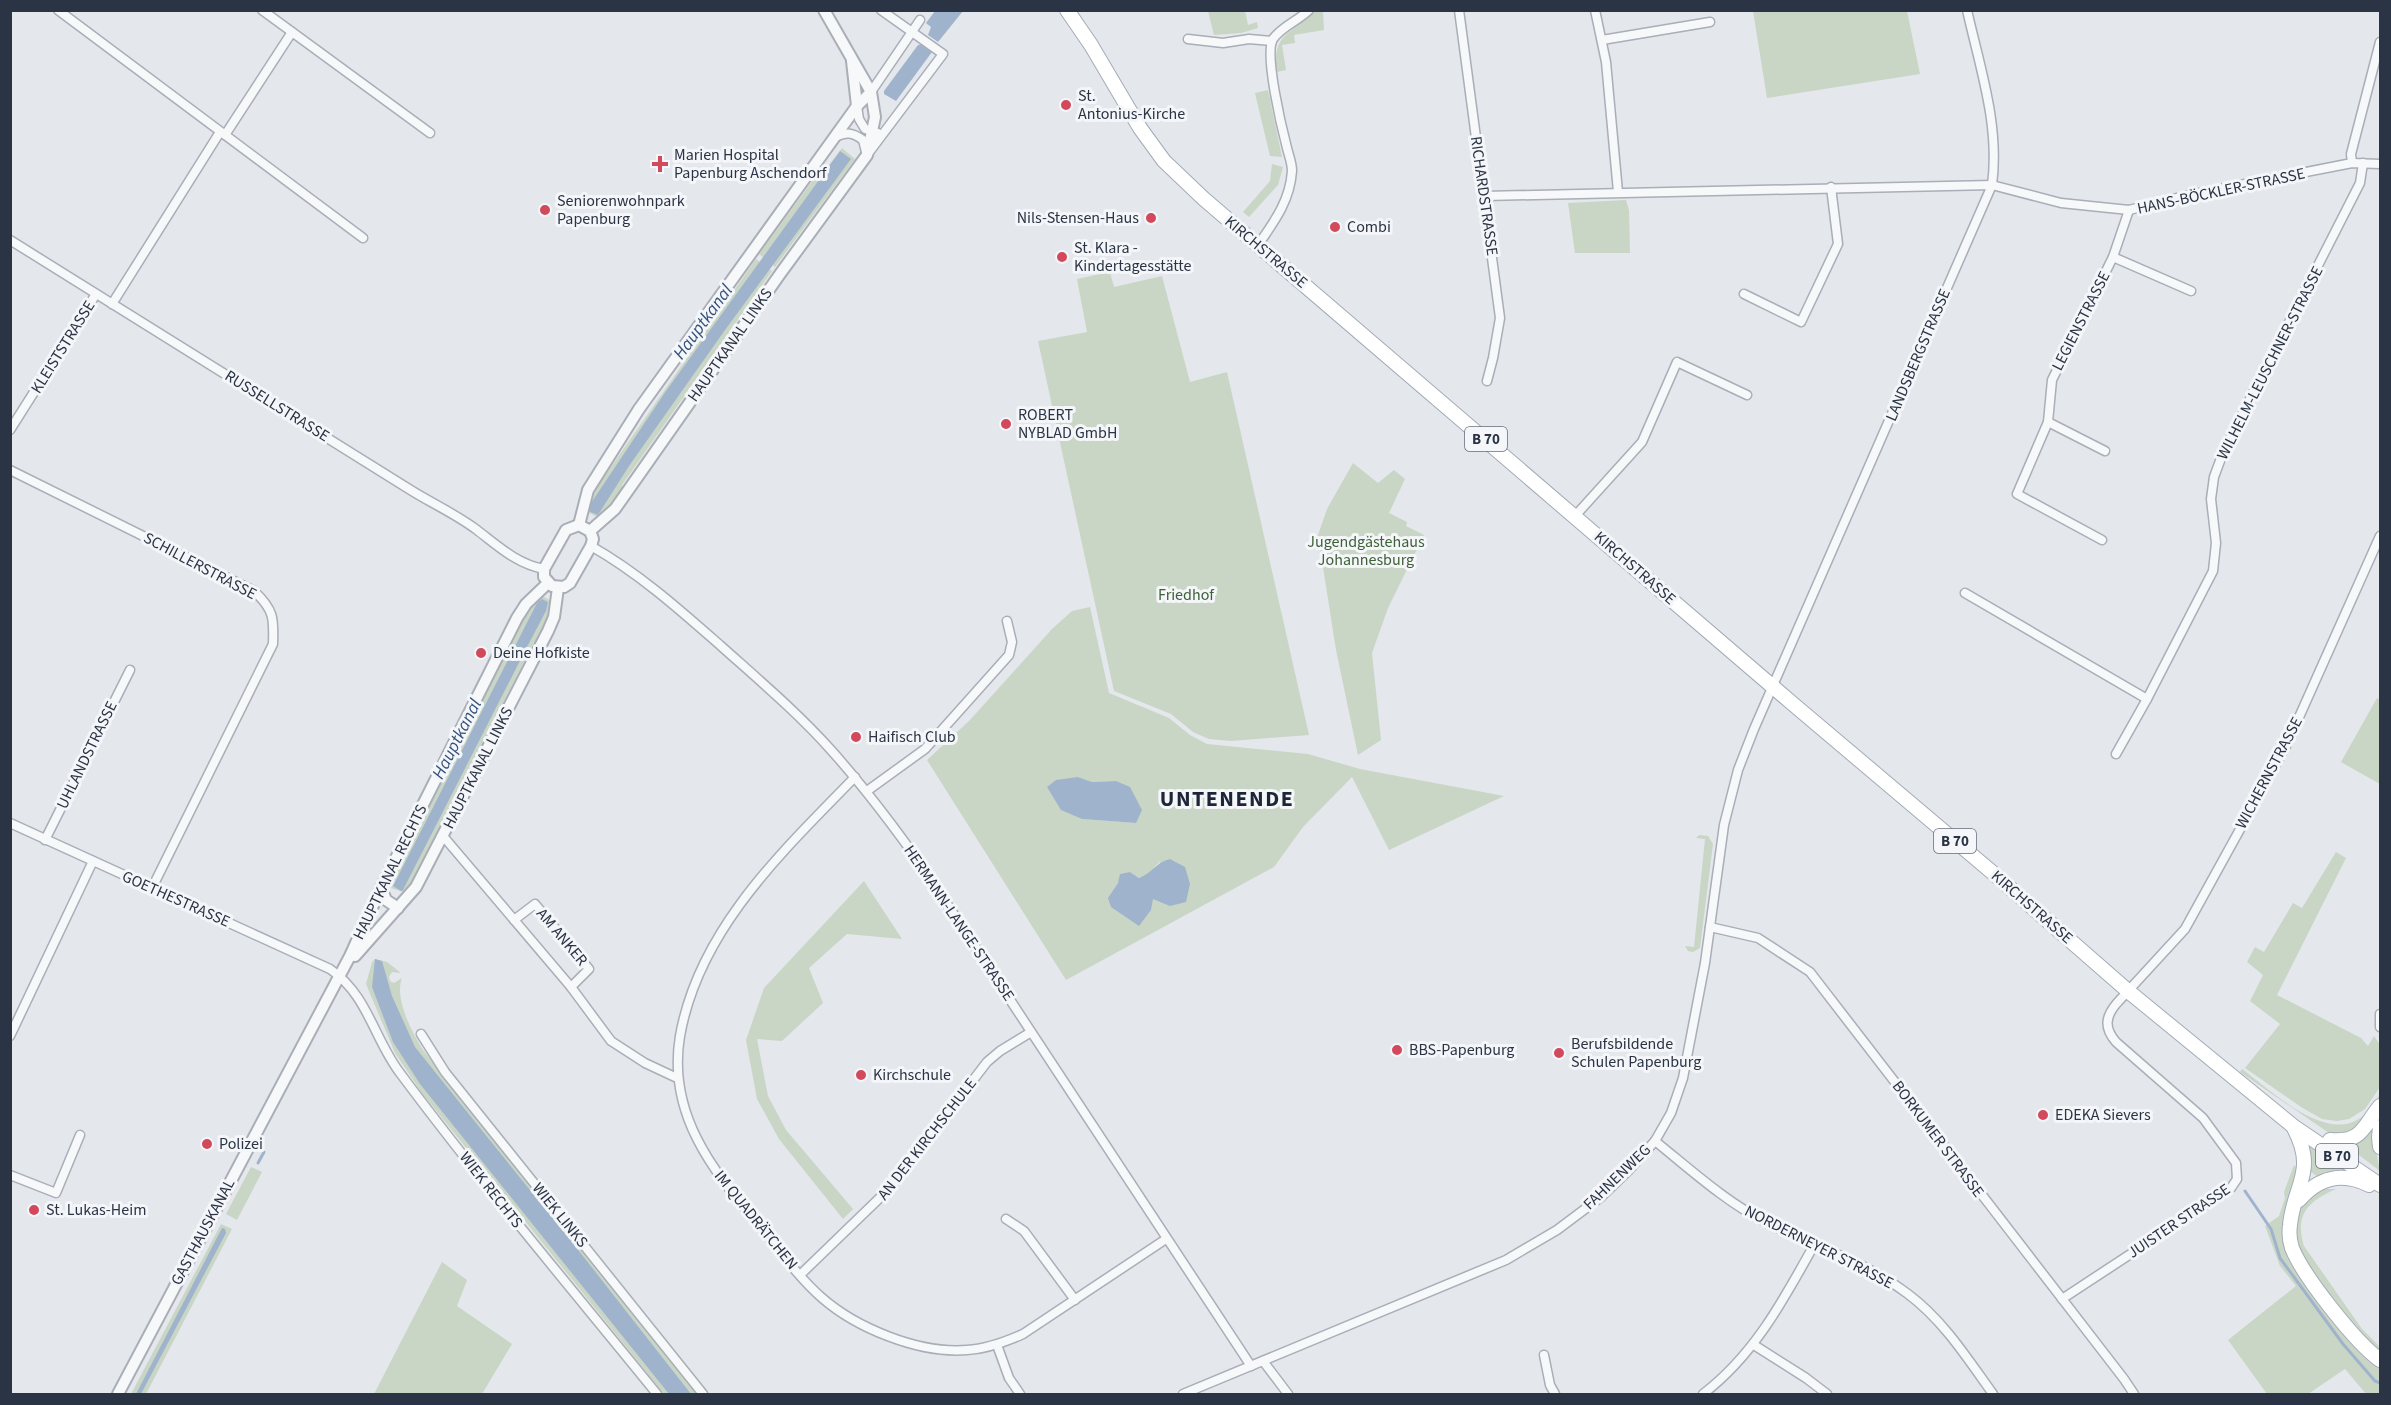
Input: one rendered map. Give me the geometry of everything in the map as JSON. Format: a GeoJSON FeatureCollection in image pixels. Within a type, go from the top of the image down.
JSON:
{"type":"FeatureCollection","features":[{"type":"Feature","properties":{"kind":"main road","name":"KIRCHSTRASSE"},"geometry":{"type":"LineString","coordinates":[[1067,10],[1091,45],[1140,128],[1164,161],[1258,245],[1993,873],[2128,992],[2247,1086],[2293,1126],[2380,1186]]}},
{"type":"Feature","properties":{"kind":"main road","name":"KIRCHSTRASSE"},"geometry":{"type":"LineString","coordinates":[[2247,1086],[2330,1140],[2380,1178]]}},
{"type":"Feature","properties":{"kind":"main road"},"geometry":{"type":"LineString","coordinates":[[2330,1140],[2343,1141],[2359,1135],[2380,1106]]}},
{"type":"Feature","properties":{"kind":"main road"},"geometry":{"type":"LineString","coordinates":[[2293,1126],[2301,1141],[2305,1169],[2290,1226],[2291,1246],[2298,1261],[2354,1336],[2380,1360]]}},
{"type":"Feature","properties":{"kind":"main road"},"geometry":{"type":"LineString","coordinates":[[2380,1127],[2380,1148]]}},
{"type":"Feature","properties":{"kind":"main road"},"geometry":{"type":"LineString","coordinates":[[2296,1204],[2307,1190],[2335,1177],[2350,1178],[2380,1186]]}},
{"type":"Feature","properties":{"kind":"street"},"geometry":{"type":"LineString","coordinates":[[58,10],[363,238]]}},
{"type":"Feature","properties":{"kind":"street"},"geometry":{"type":"LineString","coordinates":[[262,10],[430,133]]}},
{"type":"Feature","properties":{"kind":"street"},"geometry":{"type":"LineString","coordinates":[[824,10],[871,92]]}},
{"type":"Feature","properties":{"kind":"street"},"geometry":{"type":"LineString","coordinates":[[881,10],[913,33]]}},
{"type":"Feature","properties":{"kind":"street"},"geometry":{"type":"LineString","coordinates":[[1258,245],[1277,219],[1289,192],[1292,168],[1270,62],[1272,41],[1282,29],[1309,10]]}},
{"type":"Feature","properties":{"kind":"street","name":"RICHARDSTRASSE"},"geometry":{"type":"LineString","coordinates":[[1458,10],[1500,318],[1493,358],[1486,381]]}},
{"type":"Feature","properties":{"kind":"street"},"geometry":{"type":"LineString","coordinates":[[1595,10],[1606,62],[1618,192]]}},
{"type":"Feature","properties":{"kind":"street","name":"LANDSBERGSTRASSE"},"geometry":{"type":"LineString","coordinates":[[1774,688],[1992,185],[1995,160],[1993,125],[1967,10]]}},
{"type":"Feature","properties":{"kind":"street"},"geometry":{"type":"LineString","coordinates":[[591,546],[592,538],[584,528],[588,490],[639,410],[834,137],[857,106],[871,92],[920,20]]}},
{"type":"Feature","properties":{"kind":"street"},"geometry":{"type":"LineString","coordinates":[[1602,40],[1710,22]]}},
{"type":"Feature","properties":{"kind":"street"},"geometry":{"type":"LineString","coordinates":[[112,304],[292,32]]}},
{"type":"Feature","properties":{"kind":"street","name":"HAUPTKANAL LINKS"},"geometry":{"type":"LineString","coordinates":[[544,569],[566,530],[584,528],[615,509],[773,283],[943,54],[913,33]]}},
{"type":"Feature","properties":{"kind":"street"},"geometry":{"type":"LineString","coordinates":[[1188,39],[1223,43],[1249,39],[1272,41]]}},
{"type":"Feature","properties":{"kind":"street"},"geometry":{"type":"LineString","coordinates":[[2352,164],[2351,154],[2380,42]]}},
{"type":"Feature","properties":{"kind":"street"},"geometry":{"type":"LineString","coordinates":[[851,59],[859,118],[866,129],[884,133]]}},
{"type":"Feature","properties":{"kind":"street","name":"HAUPTKANAL LINKS"},"geometry":{"type":"LineString","coordinates":[[867,156],[875,117],[871,92]]}},
{"type":"Feature","properties":{"kind":"street"},"geometry":{"type":"LineString","coordinates":[[834,137],[846,132],[855,134],[863,140],[867,156]]}},
{"type":"Feature","properties":{"kind":"street","name":"WILHELM-LEUSCHNER-STRASSE"},"geometry":{"type":"LineString","coordinates":[[2116,754],[2213,571],[2216,543],[2211,499],[2214,477],[2224,450],[2360,183],[2363,163]]}},
{"type":"Feature","properties":{"kind":"street","name":"HANS-BÖCKLER-STRASSE"},"geometry":{"type":"LineString","coordinates":[[1485,196],[1992,185],[2061,203],[2129,210],[2189,195],[2352,164],[2380,164]]}},
{"type":"Feature","properties":{"kind":"street"},"geometry":{"type":"LineString","coordinates":[[1744,294],[1801,322],[1838,244],[1832,187]]}},
{"type":"Feature","properties":{"kind":"street","name":"LEGIENSTRASSE"},"geometry":{"type":"LineString","coordinates":[[2102,540],[2017,494],[2048,422],[2052,380],[2113,258],[2129,210]]}},
{"type":"Feature","properties":{"kind":"street","name":"RUSSELLSTRASSE"},"geometry":{"type":"LineString","coordinates":[[10,240],[476,529],[503,551],[525,563],[544,569]]}},
{"type":"Feature","properties":{"kind":"street","name":"LEGIENSTRASSE"},"geometry":{"type":"LineString","coordinates":[[2113,258],[2191,291]]}},
{"type":"Feature","properties":{"kind":"street","name":"KLEISTSTRASSE"},"geometry":{"type":"LineString","coordinates":[[10,430],[96,294]]}},
{"type":"Feature","properties":{"kind":"street"},"geometry":{"type":"LineString","coordinates":[[1575,516],[1642,442],[1677,362],[1747,395]]}},
{"type":"Feature","properties":{"kind":"street"},"geometry":{"type":"LineString","coordinates":[[2048,422],[2105,451]]}},
{"type":"Feature","properties":{"kind":"street","name":"SCHILLERSTRASSE"},"geometry":{"type":"LineString","coordinates":[[10,470],[254,591],[267,603],[274,618],[273,644],[152,888]]}},
{"type":"Feature","properties":{"kind":"street","name":"WICHERNSTRASSE"},"geometry":{"type":"LineString","coordinates":[[2128,992],[2185,929],[2287,744],[2380,536]]}},
{"type":"Feature","properties":{"kind":"street","name":"HAUPTKANAL RECHTS"},"geometry":{"type":"LineString","coordinates":[[340,976],[381,888],[517,618],[526,604],[553,586],[570,583],[591,546]]}},
{"type":"Feature","properties":{"kind":"street","name":"HERMANN-LANGE-STRASSE"},"geometry":{"type":"LineString","coordinates":[[591,546],[622,565],[676,606],[758,679],[829,748],[867,790],[924,868],[1251,1366]]}},
{"type":"Feature","properties":{"kind":"street"},"geometry":{"type":"LineString","coordinates":[[544,569],[544,577],[553,586]]}},
{"type":"Feature","properties":{"kind":"street","name":"HAUPTKANAL LINKS"},"geometry":{"type":"LineString","coordinates":[[340,976],[365,942],[416,887],[548,631],[554,617],[553,586]]}},
{"type":"Feature","properties":{"kind":"street"},"geometry":{"type":"LineString","coordinates":[[1965,593],[2147,699]]}},
{"type":"Feature","properties":{"kind":"street"},"geometry":{"type":"LineString","coordinates":[[867,790],[925,749],[1009,655],[1012,642],[1007,621]]}},
{"type":"Feature","properties":{"kind":"street","name":"UHLANDSTRASSE"},"geometry":{"type":"LineString","coordinates":[[45,840],[129,670]]}},
{"type":"Feature","properties":{"kind":"street","name":"FAHNENWEG"},"geometry":{"type":"LineString","coordinates":[[1183,1395],[1506,1260],[1557,1230],[1601,1197],[1655,1141],[1671,1113],[1683,1078],[1695,1024],[1722,833],[1729,801],[1755,729],[1774,688]]}},
{"type":"Feature","properties":{"kind":"street","name":"IM QUADRÄTCHEN"},"geometry":{"type":"LineString","coordinates":[[855,777],[779,855],[752,888],[720,933],[694,985],[680,1036],[677,1078],[684,1109],[699,1142],[721,1180],[821,1297],[874,1331],[930,1347],[965,1351],[997,1345],[1023,1334],[1166,1239]]}},
{"type":"Feature","properties":{"kind":"street","name":"GOETHESTRASSE"},"geometry":{"type":"LineString","coordinates":[[10,823],[330,969],[340,976]]}},
{"type":"Feature","properties":{"kind":"street","name":"AM ANKER"},"geometry":{"type":"LineString","coordinates":[[443,836],[571,987],[611,1041],[645,1063],[677,1078]]}},
{"type":"Feature","properties":{"kind":"street"},"geometry":{"type":"LineString","coordinates":[[10,1036],[93,861]]}},
{"type":"Feature","properties":{"kind":"street"},"geometry":{"type":"LineString","coordinates":[[381,888],[386,900],[398,908]]}},
{"type":"Feature","properties":{"kind":"street","name":"AM ANKER"},"geometry":{"type":"LineString","coordinates":[[514,920],[536,904],[589,969],[571,987]]}},
{"type":"Feature","properties":{"kind":"street","name":"BORKUMER STRASSE"},"geometry":{"type":"LineString","coordinates":[[1710,927],[1758,938],[1810,972],[2134,1395]]}},
{"type":"Feature","properties":{"kind":"street","name":"GASTHAUSKANAL"},"geometry":{"type":"LineString","coordinates":[[118,1395],[340,976]]}},
{"type":"Feature","properties":{"kind":"street","name":"WIEK RECHTS"},"geometry":{"type":"LineString","coordinates":[[340,976],[363,1002],[399,1072],[555,1271],[657,1395]]}},
{"type":"Feature","properties":{"kind":"street","name":"JUISTER STRASSE"},"geometry":{"type":"LineString","coordinates":[[2062,1299],[2231,1188],[2236,1179],[2236,1162],[2203,1118],[2109,1034],[2107,1023],[2109,1012],[2128,992]]}},
{"type":"Feature","properties":{"kind":"street"},"geometry":{"type":"LineString","coordinates":[[2380,1014],[2380,1027]]}},
{"type":"Feature","properties":{"kind":"street","name":"AN DER KIRCHSCHULE"},"geometry":{"type":"LineString","coordinates":[[800,1275],[891,1187],[987,1062],[1031,1032]]}},
{"type":"Feature","properties":{"kind":"street","name":"WIEK LINKS"},"geometry":{"type":"LineString","coordinates":[[421,1034],[445,1072],[703,1395]]}},
{"type":"Feature","properties":{"kind":"street"},"geometry":{"type":"LineString","coordinates":[[10,1175],[56,1193],[80,1135]]}},
{"type":"Feature","properties":{"kind":"street","name":"NORDERNEYER STRASSE"},"geometry":{"type":"LineString","coordinates":[[1655,1141],[1740,1207],[1767,1223],[1876,1273],[1909,1294],[1940,1322],[1993,1395]]}},
{"type":"Feature","properties":{"kind":"street"},"geometry":{"type":"LineString","coordinates":[[1006,1219],[1024,1232],[1074,1300]]}},
{"type":"Feature","properties":{"kind":"street"},"geometry":{"type":"LineString","coordinates":[[1702,1395],[1722,1379],[1754,1345],[1792,1286],[1814,1245]]}},
{"type":"Feature","properties":{"kind":"street"},"geometry":{"type":"LineString","coordinates":[[997,1345],[1009,1378],[1020,1395]]}},
{"type":"Feature","properties":{"kind":"street"},"geometry":{"type":"LineString","coordinates":[[1754,1345],[1806,1378],[1827,1395]]}},
{"type":"Feature","properties":{"kind":"street"},"geometry":{"type":"LineString","coordinates":[[1544,1355],[1550,1385],[1555,1395]]}},
{"type":"Feature","properties":{"kind":"street"},"geometry":{"type":"LineString","coordinates":[[1263,1361],[1288,1395]]}},
{"type":"Feature","properties":{"kind":"green space"},"geometry":{"type":"Polygon","coordinates":[[[1208,11],[1245,11],[1248,25],[1257,22],[1258,28],[1241,33],[1214,35],[1208,11]]]}},
{"type":"Feature","properties":{"kind":"green space"},"geometry":{"type":"Polygon","coordinates":[[[1315,11],[1323,11],[1324,30],[1294,35],[1295,43],[1282,45],[1286,70],[1277,72],[1277,49],[1280,42],[1315,11]]]}},
{"type":"Feature","properties":{"kind":"green space"},"geometry":{"type":"Polygon","coordinates":[[[1753,11],[1907,11],[1920,74],[1767,98],[1753,11]]]}},
{"type":"Feature","properties":{"kind":"green space"},"geometry":{"type":"Polygon","coordinates":[[[1268,90],[1282,157],[1270,156],[1255,93],[1268,90]]]}},
{"type":"Feature","properties":{"kind":"green space"},"geometry":{"type":"Polygon","coordinates":[[[842,148],[855,159],[775,267],[759,254],[816,176],[819,178],[842,148]]]}},
{"type":"Feature","properties":{"kind":"green space"},"geometry":{"type":"Polygon","coordinates":[[[1272,164],[1283,167],[1278,185],[1249,217],[1243,212],[1270,181],[1272,164]]]}},
{"type":"Feature","properties":{"kind":"green space"},"geometry":{"type":"Polygon","coordinates":[[[1626,200],[1629,210],[1630,253],[1575,253],[1568,203],[1626,200]]]}},
{"type":"Feature","properties":{"kind":"green space"},"geometry":{"type":"Polygon","coordinates":[[[756,259],[772,271],[622,485],[624,492],[599,518],[584,510],[591,489],[597,487],[756,259]]]}},
{"type":"Feature","properties":{"kind":"green space","name":"Friedhof"},"geometry":{"type":"Polygon","coordinates":[[[1110,272],[1114,287],[1162,276],[1190,382],[1227,372],[1309,735],[1231,741],[1209,739],[1193,732],[1171,714],[1114,691],[1038,341],[1087,332],[1077,279],[1110,272]]]}},
{"type":"Feature","properties":{"kind":"green space","name":"Jugendgästehaus Johannesburg"},"geometry":{"type":"Polygon","coordinates":[[[1353,463],[1378,483],[1394,470],[1405,479],[1389,513],[1407,522],[1406,526],[1424,535],[1388,608],[1372,653],[1381,740],[1358,755],[1336,650],[1318,535],[1327,509],[1353,463]]]}},
{"type":"Feature","properties":{"kind":"green space"},"geometry":{"type":"Polygon","coordinates":[[[541,595],[553,602],[541,640],[534,642],[406,893],[391,888],[517,632],[516,626],[530,605],[541,595]]]}},
{"type":"Feature","properties":{"kind":"green space"},"geometry":{"type":"Polygon","coordinates":[[[1090,607],[1109,693],[1169,718],[1190,735],[1207,744],[1308,754],[1360,769],[1504,796],[1389,850],[1352,777],[1303,827],[1274,867],[1066,980],[927,760],[969,721],[1052,629],[1072,611],[1090,607]],[[1078,777],[1082,819],[1136,823],[1116,781],[1092,782],[1078,777]],[[1160,861],[1149,874],[1139,878],[1130,872],[1118,883],[1109,898],[1152,898],[1160,861]]]}},
{"type":"Feature","properties":{"kind":"green space"},"geometry":{"type":"Polygon","coordinates":[[[2377,698],[2380,700],[2380,784],[2341,762],[2377,698]]]}},
{"type":"Feature","properties":{"kind":"green space"},"geometry":{"type":"Polygon","coordinates":[[[1699,835],[1708,836],[1713,844],[1700,948],[1693,952],[1688,951],[1685,946],[1694,947],[1705,839],[1696,838],[1699,835]]]}},
{"type":"Feature","properties":{"kind":"green space"},"geometry":{"type":"Polygon","coordinates":[[[2336,852],[2346,858],[2277,995],[2361,1038],[2368,1046],[2374,1036],[2380,1045],[2380,1087],[2365,1109],[2349,1119],[2337,1121],[2322,1119],[2301,1107],[2245,1068],[2280,1024],[2250,1001],[2263,975],[2247,962],[2255,947],[2264,952],[2293,903],[2302,908],[2336,852]]]}},
{"type":"Feature","properties":{"kind":"green space"},"geometry":{"type":"Polygon","coordinates":[[[864,881],[902,939],[847,934],[809,968],[823,1003],[782,1041],[757,1039],[768,1096],[786,1130],[853,1209],[843,1219],[779,1139],[757,1099],[746,1040],[764,988],[864,881]]]}},
{"type":"Feature","properties":{"kind":"green space"},"geometry":{"type":"Polygon","coordinates":[[[375,959],[387,962],[401,973],[392,972],[389,977],[390,981],[394,983],[402,978],[400,996],[402,1005],[409,1025],[423,1050],[698,1394],[664,1394],[422,1093],[395,1053],[366,984],[372,962],[375,959]]]}},
{"type":"Feature","properties":{"kind":"green space"},"geometry":{"type":"Polygon","coordinates":[[[2242,1069],[2280,1099],[2326,1123],[2341,1124],[2355,1121],[2366,1113],[2380,1094],[2380,1097],[2351,1134],[2329,1133],[2240,1072],[2242,1069]]]}},
{"type":"Feature","properties":{"kind":"green space"},"geometry":{"type":"Polygon","coordinates":[[[2376,1126],[2376,1150],[2380,1171],[2347,1146],[2376,1126]]]}},
{"type":"Feature","properties":{"kind":"green space"},"geometry":{"type":"Polygon","coordinates":[[[2310,1144],[2347,1172],[2319,1178],[2310,1171],[2308,1145],[2310,1144]]]}},
{"type":"Feature","properties":{"kind":"green space"},"geometry":{"type":"Polygon","coordinates":[[[2294,1165],[2300,1172],[2286,1240],[2380,1366],[2380,1394],[2366,1394],[2345,1369],[2308,1394],[2267,1394],[2228,1340],[2296,1286],[2280,1266],[2265,1226],[2279,1216],[2285,1198],[2284,1192],[2294,1165]]]}},
{"type":"Feature","properties":{"kind":"green space"},"geometry":{"type":"Polygon","coordinates":[[[251,1167],[262,1172],[237,1220],[226,1214],[251,1167]]]}},
{"type":"Feature","properties":{"kind":"green space"},"geometry":{"type":"Polygon","coordinates":[[[2323,1186],[2326,1189],[2336,1189],[2318,1198],[2306,1210],[2301,1225],[2304,1246],[2362,1329],[2380,1347],[2380,1353],[2330,1299],[2300,1250],[2296,1236],[2299,1212],[2307,1199],[2323,1186]]]}},
{"type":"Feature","properties":{"kind":"green space"},"geometry":{"type":"Polygon","coordinates":[[[221,1224],[232,1229],[146,1394],[131,1394],[221,1224]]]}},
{"type":"Feature","properties":{"kind":"green space"},"geometry":{"type":"Polygon","coordinates":[[[442,1262],[467,1280],[457,1306],[512,1344],[482,1394],[374,1394],[442,1262]]]}},
{"type":"Feature","properties":{"kind":"water"},"geometry":{"type":"Polygon","coordinates":[[[935,11],[963,11],[938,42],[928,35],[931,27],[926,23],[935,11]]]}},
{"type":"Feature","properties":{"kind":"water"},"geometry":{"type":"Polygon","coordinates":[[[922,44],[932,52],[896,101],[884,94],[918,45],[922,44]]]}},
{"type":"Feature","properties":{"kind":"water"},"geometry":{"type":"Polygon","coordinates":[[[840,151],[851,159],[725,330],[629,466],[598,515],[590,512],[589,506],[666,391],[840,151]]]}},
{"type":"Feature","properties":{"kind":"water"},"geometry":{"type":"Polygon","coordinates":[[[542,599],[548,602],[546,611],[401,891],[393,886],[537,603],[542,599]]]}},
{"type":"Feature","properties":{"kind":"water"},"geometry":{"type":"Polygon","coordinates":[[[1078,777],[1092,782],[1116,781],[1130,787],[1142,810],[1136,823],[1082,819],[1061,810],[1047,787],[1056,780],[1078,777]]]}},
{"type":"Feature","properties":{"kind":"water"},"geometry":{"type":"Polygon","coordinates":[[[1170,859],[1185,867],[1190,884],[1186,902],[1170,906],[1153,899],[1151,910],[1139,926],[1111,907],[1108,898],[1118,883],[1120,874],[1130,872],[1139,878],[1170,859]]]}},
{"type":"Feature","properties":{"kind":"water"},"geometry":{"type":"Polygon","coordinates":[[[375,959],[382,961],[392,996],[415,1047],[691,1394],[669,1394],[420,1084],[393,1042],[372,987],[375,959]]]}},
{"type":"Feature","properties":{"kind":"water"},"geometry":{"type":"Polygon","coordinates":[[[222,1228],[226,1233],[141,1394],[136,1394],[222,1228]]]}},
{"type":"Feature","properties":{"kind":"waterway"},"geometry":{"type":"LineString","coordinates":[[258,1163],[264,1152]]}},
{"type":"Feature","properties":{"kind":"waterway"},"geometry":{"type":"LineString","coordinates":[[2245,1191],[2271,1229],[2280,1258],[2343,1344],[2375,1381],[2380,1383]]}},
{"type":"Feature","properties":{"kind":"place","name":"St. Antonius-Kirche"},"geometry":{"type":"Point","coordinates":[1066,105]}},
{"type":"Feature","properties":{"kind":"place","name":"Marien Hospital Papenburg Aschendorf"},"geometry":{"type":"Point","coordinates":[660,164]}},
{"type":"Feature","properties":{"kind":"place","name":"Seniorenwohnpark Papenburg"},"geometry":{"type":"Point","coordinates":[545,210]}},
{"type":"Feature","properties":{"kind":"place","name":"Nils-Stensen-Haus"},"geometry":{"type":"Point","coordinates":[1151,218]}},
{"type":"Feature","properties":{"kind":"place","name":"Combi"},"geometry":{"type":"Point","coordinates":[1335,227]}},
{"type":"Feature","properties":{"kind":"place","name":"St. Klara - Kindertagesstätte"},"geometry":{"type":"Point","coordinates":[1062,257]}},
{"type":"Feature","properties":{"kind":"place","name":"ROBERT NYBLAD GmbH"},"geometry":{"type":"Point","coordinates":[1006,424]}},
{"type":"Feature","properties":{"kind":"place","name":"Deine Hofkiste"},"geometry":{"type":"Point","coordinates":[481,653]}},
{"type":"Feature","properties":{"kind":"place","name":"Haifisch Club"},"geometry":{"type":"Point","coordinates":[856,737]}},
{"type":"Feature","properties":{"kind":"place","name":"BBS-Papenburg"},"geometry":{"type":"Point","coordinates":[1397,1050]}},
{"type":"Feature","properties":{"kind":"place","name":"Berufsbildende Schulen Papenburg"},"geometry":{"type":"Point","coordinates":[1559,1053]}},
{"type":"Feature","properties":{"kind":"place","name":"Kirchschule"},"geometry":{"type":"Point","coordinates":[861,1075]}},
{"type":"Feature","properties":{"kind":"place","name":"EDEKA Sievers"},"geometry":{"type":"Point","coordinates":[2043,1115]}},
{"type":"Feature","properties":{"kind":"place","name":"Polizei"},"geometry":{"type":"Point","coordinates":[207,1144]}},
{"type":"Feature","properties":{"kind":"place","name":"St. Lukas-Heim"},"geometry":{"type":"Point","coordinates":[34,1210]}},
{"type":"Feature","properties":{"kind":"district","name":"UNTENENDE"},"geometry":{"type":"Point","coordinates":[1227,799]}},
{"type":"Feature","properties":{"kind":"water label","name":"Hauptkanal"},"geometry":{"type":"Point","coordinates":[703,322]}},
{"type":"Feature","properties":{"kind":"water label","name":"Hauptkanal"},"geometry":{"type":"Point","coordinates":[457,739]}}]}
